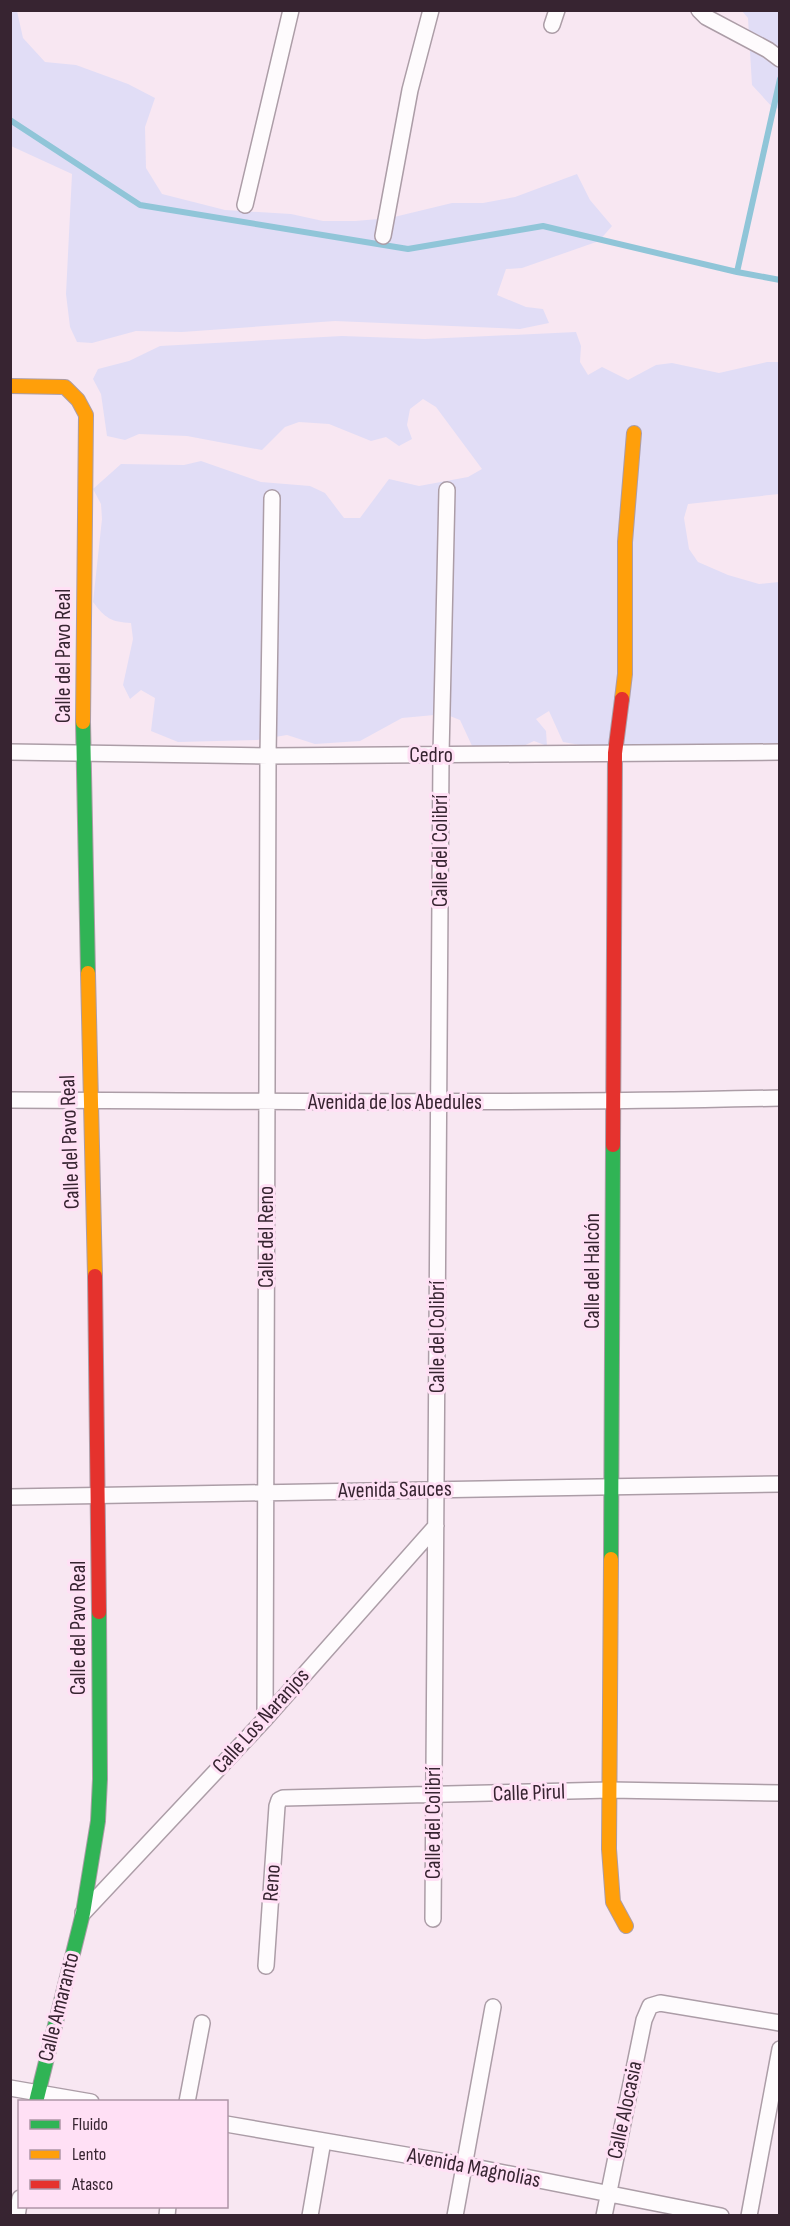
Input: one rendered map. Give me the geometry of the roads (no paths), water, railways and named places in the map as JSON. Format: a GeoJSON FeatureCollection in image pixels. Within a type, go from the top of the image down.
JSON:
{"type":"FeatureCollection","features":[{"type":"Feature","properties":{"kind":"street"},"geometry":{"type":"LineString","coordinates":[[245,205],[291,10]]}},
{"type":"Feature","properties":{"kind":"street"},"geometry":{"type":"LineString","coordinates":[[383,236],[410,90],[431,10]]}},
{"type":"Feature","properties":{"kind":"street"},"geometry":{"type":"LineString","coordinates":[[699,10],[706,17],[768,50],[780,59]]}},
{"type":"Feature","properties":{"kind":"street","name":"Calle del Pavo Real"},"geometry":{"type":"LineString","coordinates":[[10,386],[65,387],[73,393],[86,415],[83,752],[96,1312],[100,1779],[98,1821],[83,1913]]}},
{"type":"Feature","properties":{"kind":"street","name":"Calle del Halcón"},"geometry":{"type":"LineString","coordinates":[[626,1926],[613,1902],[609,1850],[615,753],[625,674],[625,542],[634,433]]}},
{"type":"Feature","properties":{"kind":"street","name":"Calle del Colibrí"},"geometry":{"type":"LineString","coordinates":[[433,1919],[441,755],[447,490]]}},
{"type":"Feature","properties":{"kind":"street","name":"Calle del Reno"},"geometry":{"type":"LineString","coordinates":[[265,1719],[268,756],[272,498]]}},
{"type":"Feature","properties":{"kind":"street","name":"Cedro"},"geometry":{"type":"LineString","coordinates":[[10,752],[268,756],[780,752]]}},
{"type":"Feature","properties":{"kind":"street","name":"Avenida de los Abedules"},"geometry":{"type":"LineString","coordinates":[[10,1100],[614,1102],[780,1098]]}},
{"type":"Feature","properties":{"kind":"street","name":"Avenida Sauces"},"geometry":{"type":"LineString","coordinates":[[10,1497],[780,1484]]}},
{"type":"Feature","properties":{"kind":"street","name":"Calle Los Naranjos"},"geometry":{"type":"LineString","coordinates":[[83,1913],[265,1719],[436,1526]]}},
{"type":"Feature","properties":{"kind":"street","name":"Calle Pirul"},"geometry":{"type":"LineString","coordinates":[[279,1800],[610,1790],[780,1793]]}},
{"type":"Feature","properties":{"kind":"street","name":"Reno"},"geometry":{"type":"LineString","coordinates":[[266,1966],[279,1800]]}},
{"type":"Feature","properties":{"kind":"street","name":"Calle Amaranto"},"geometry":{"type":"LineString","coordinates":[[36,2097],[83,1913]]}},
{"type":"Feature","properties":{"kind":"street","name":"Calle Alocasia"},"geometry":{"type":"LineString","coordinates":[[604,2216],[644,2020],[650,2006],[660,2003],[780,2023]]}},
{"type":"Feature","properties":{"kind":"street"},"geometry":{"type":"LineString","coordinates":[[455,2216],[493,2007]]}},
{"type":"Feature","properties":{"kind":"street"},"geometry":{"type":"LineString","coordinates":[[187,2100],[202,2023]]}},
{"type":"Feature","properties":{"kind":"street"},"geometry":{"type":"LineString","coordinates":[[749,2216],[780,2049]]}},
{"type":"Feature","properties":{"kind":"street"},"geometry":{"type":"LineString","coordinates":[[10,2088],[36,2097],[70,2100]]}},
{"type":"Feature","properties":{"kind":"street","name":"Avenida Magnolias"},"geometry":{"type":"LineString","coordinates":[[228,2124],[464,2165],[721,2216]]}},
{"type":"Feature","properties":{"kind":"street"},"geometry":{"type":"LineString","coordinates":[[310,2216],[323,2141]]}},
{"type":"Feature","properties":{"kind":"waterway"},"geometry":{"type":"LineString","coordinates":[[737,272],[780,79]]}},
{"type":"Feature","properties":{"kind":"waterway"},"geometry":{"type":"LineString","coordinates":[[10,120],[140,205],[408,249],[543,226],[780,280]]}}]}
